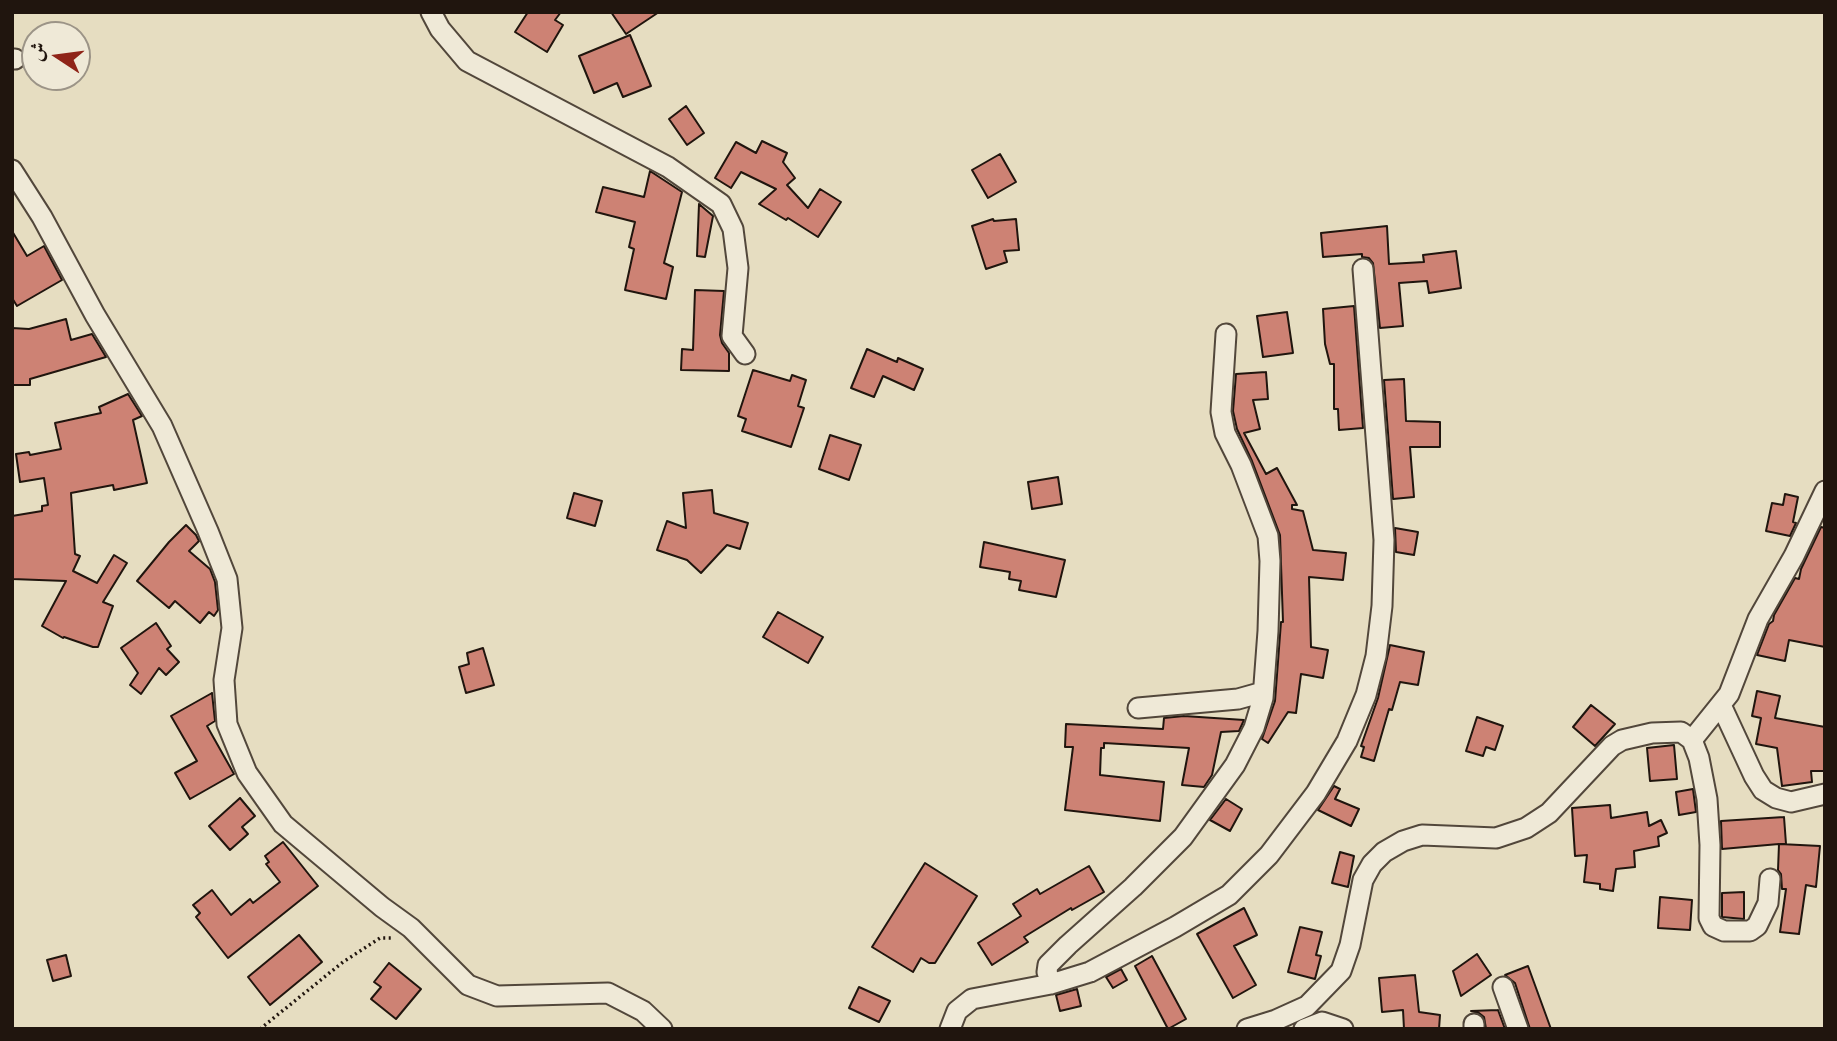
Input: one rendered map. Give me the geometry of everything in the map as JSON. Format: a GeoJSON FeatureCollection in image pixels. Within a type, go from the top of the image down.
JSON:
{"type":"FeatureCollection","features":[{"type":"Feature","properties":{"kind":"street"},"geometry":{"type":"LineString","coordinates":[[431,12],[440,29],[467,61],[668,167],[721,204],[733,229],[738,268],[732,336],[745,354]]}},
{"type":"Feature","properties":{"kind":"street"},"geometry":{"type":"LineString","coordinates":[[12,170],[43,217],[95,315],[162,426],[227,579],[232,628],[224,680],[228,724],[247,773],[283,824],[421,938],[468,985],[497,996],[608,993],[643,1011],[662,1029]]}},
{"type":"Feature","properties":{"kind":"street"},"geometry":{"type":"LineString","coordinates":[[950,1029],[957,1011],[972,999],[1051,984],[1090,972],[1229,895],[1269,855],[1316,793],[1348,741],[1366,695],[1376,656],[1382,606],[1384,540],[1363,269]]}},
{"type":"Feature","properties":{"kind":"street"},"geometry":{"type":"LineString","coordinates":[[1051,984],[1048,965],[1183,837],[1235,765],[1254,728],[1263,692],[1270,561],[1268,536],[1241,465],[1225,432],[1222,412],[1226,334]]}},
{"type":"Feature","properties":{"kind":"street"},"geometry":{"type":"LineString","coordinates":[[1692,740],[1729,694],[1758,619],[1794,556],[1825,492]]}},
{"type":"Feature","properties":{"kind":"street"},"geometry":{"type":"LineString","coordinates":[[1138,708],[1238,699],[1263,692]]}},
{"type":"Feature","properties":{"kind":"street"},"geometry":{"type":"LineString","coordinates":[[1721,705],[1763,790],[1791,803],[1825,794]]}},
{"type":"Feature","properties":{"kind":"street"},"geometry":{"type":"LineString","coordinates":[[1247,1029],[1307,1006],[1340,971],[1350,945],[1363,880],[1372,864],[1384,852],[1403,841],[1422,835],[1496,838],[1526,828],[1549,813],[1612,746],[1622,740],[1653,733],[1681,732],[1692,740],[1699,758],[1707,799],[1710,845],[1709,918],[1713,926],[1724,931],[1751,931],[1757,926],[1768,903],[1770,879]]}},
{"type":"Feature","properties":{"kind":"street"},"geometry":{"type":"LineString","coordinates":[[1503,987],[1518,1029]]}},
{"type":"Feature","properties":{"kind":"street"},"geometry":{"type":"LineString","coordinates":[[1304,1029],[1322,1022],[1343,1029]]}},
{"type":"Feature","properties":{"kind":"path"},"geometry":{"type":"LineString","coordinates":[[260,1029],[343,962],[380,938],[421,938]]}},
{"type":"Feature","properties":{"kind":"building"},"geometry":{"type":"Polygon","coordinates":[[[528,12],[561,12],[555,20],[563,25],[547,52],[515,32],[528,12]]]}},
{"type":"Feature","properties":{"kind":"building"},"geometry":{"type":"Polygon","coordinates":[[[611,12],[659,12],[626,34],[611,12]]]}},
{"type":"Feature","properties":{"kind":"building"},"geometry":{"type":"Polygon","coordinates":[[[630,35],[651,86],[623,97],[617,83],[594,93],[579,56],[630,35]]]}},
{"type":"Feature","properties":{"kind":"building"},"geometry":{"type":"Polygon","coordinates":[[[686,106],[704,133],[687,145],[669,119],[686,106]]]}},
{"type":"Feature","properties":{"kind":"building"},"geometry":{"type":"Polygon","coordinates":[[[762,141],[787,153],[783,162],[795,178],[787,185],[808,208],[820,189],[841,202],[818,237],[759,204],[776,189],[741,172],[731,188],[715,178],[736,142],[756,153],[762,141]]]}},
{"type":"Feature","properties":{"kind":"building"},"geometry":{"type":"Polygon","coordinates":[[[1000,154],[1016,182],[988,198],[972,170],[1000,154]]]}},
{"type":"Feature","properties":{"kind":"building"},"geometry":{"type":"Polygon","coordinates":[[[650,171],[682,192],[664,263],[673,267],[666,299],[625,290],[634,249],[629,247],[635,222],[596,212],[603,187],[644,197],[650,171]]]}},
{"type":"Feature","properties":{"kind":"building"},"geometry":{"type":"Polygon","coordinates":[[[699,204],[713,216],[705,257],[697,256],[699,204]]]}},
{"type":"Feature","properties":{"kind":"building"},"geometry":{"type":"Polygon","coordinates":[[[993,219],[1016,219],[1019,250],[1004,251],[1007,262],[986,269],[972,226],[993,219]]]}},
{"type":"Feature","properties":{"kind":"building"},"geometry":{"type":"Polygon","coordinates":[[[1387,226],[1389,264],[1424,262],[1423,255],[1456,251],[1461,288],[1429,293],[1427,281],[1399,283],[1403,326],[1380,328],[1373,263],[1369,258],[1362,257],[1362,254],[1323,257],[1321,233],[1387,226]]]}},
{"type":"Feature","properties":{"kind":"building"},"geometry":{"type":"Polygon","coordinates":[[[12,231],[27,256],[44,246],[62,280],[17,306],[12,298],[12,231]]]}},
{"type":"Feature","properties":{"kind":"building"},"geometry":{"type":"Polygon","coordinates":[[[695,290],[724,291],[720,335],[729,353],[729,371],[681,370],[682,349],[693,350],[695,290]]]}},
{"type":"Feature","properties":{"kind":"building"},"geometry":{"type":"Polygon","coordinates":[[[1354,306],[1363,428],[1339,430],[1338,409],[1334,409],[1334,364],[1330,364],[1325,344],[1323,309],[1354,306]]]}},
{"type":"Feature","properties":{"kind":"building"},"geometry":{"type":"Polygon","coordinates":[[[1287,312],[1293,353],[1263,357],[1257,316],[1287,312]]]}},
{"type":"Feature","properties":{"kind":"building"},"geometry":{"type":"Polygon","coordinates":[[[66,319],[71,340],[92,334],[106,357],[30,379],[30,385],[12,385],[12,328],[29,329],[66,319]]]}},
{"type":"Feature","properties":{"kind":"building"},"geometry":{"type":"Polygon","coordinates":[[[867,349],[897,362],[898,358],[923,369],[914,390],[883,376],[874,397],[851,388],[867,349]]]}},
{"type":"Feature","properties":{"kind":"building"},"geometry":{"type":"Polygon","coordinates":[[[753,370],[790,381],[792,375],[806,380],[798,406],[804,408],[791,447],[742,431],[746,419],[738,416],[753,370]]]}},
{"type":"Feature","properties":{"kind":"building"},"geometry":{"type":"Polygon","coordinates":[[[1266,372],[1268,399],[1253,400],[1260,429],[1244,433],[1266,474],[1277,468],[1297,505],[1292,505],[1292,509],[1303,511],[1313,550],[1346,553],[1343,580],[1309,577],[1311,647],[1328,650],[1323,678],[1301,674],[1296,713],[1288,712],[1268,743],[1262,739],[1275,701],[1283,622],[1280,535],[1237,429],[1233,411],[1236,374],[1266,372]]]}},
{"type":"Feature","properties":{"kind":"building"},"geometry":{"type":"Polygon","coordinates":[[[1404,379],[1406,421],[1440,422],[1440,447],[1410,447],[1414,497],[1393,499],[1384,380],[1404,379]]]}},
{"type":"Feature","properties":{"kind":"building"},"geometry":{"type":"Polygon","coordinates":[[[128,394],[142,416],[133,420],[147,483],[114,490],[113,485],[71,493],[75,554],[80,556],[73,571],[97,583],[114,555],[127,563],[103,602],[113,606],[98,647],[93,647],[63,638],[42,626],[66,581],[12,579],[12,516],[42,511],[42,506],[48,505],[44,478],[20,482],[16,454],[29,452],[30,455],[61,449],[55,423],[101,413],[99,407],[128,394]]]}},
{"type":"Feature","properties":{"kind":"building"},"geometry":{"type":"Polygon","coordinates":[[[830,435],[861,445],[849,480],[819,469],[830,435]]]}},
{"type":"Feature","properties":{"kind":"building"},"geometry":{"type":"Polygon","coordinates":[[[1058,477],[1062,504],[1032,509],[1028,482],[1058,477]]]}},
{"type":"Feature","properties":{"kind":"building"},"geometry":{"type":"Polygon","coordinates":[[[712,490],[714,513],[748,523],[740,549],[727,545],[701,573],[687,560],[657,550],[667,521],[686,528],[683,493],[712,490]]]}},
{"type":"Feature","properties":{"kind":"building"},"geometry":{"type":"Polygon","coordinates":[[[574,493],[602,501],[595,526],[567,518],[574,493]]]}},
{"type":"Feature","properties":{"kind":"building"},"geometry":{"type":"Polygon","coordinates":[[[1785,494],[1798,497],[1793,522],[1796,523],[1790,536],[1766,531],[1772,503],[1783,505],[1785,494]]]}},
{"type":"Feature","properties":{"kind":"building"},"geometry":{"type":"Polygon","coordinates":[[[186,525],[199,541],[189,551],[210,569],[215,582],[218,610],[214,616],[209,612],[200,623],[175,601],[169,608],[137,581],[186,525]]]}},
{"type":"Feature","properties":{"kind":"building"},"geometry":{"type":"Polygon","coordinates":[[[1821,527],[1825,528],[1825,647],[1789,640],[1785,661],[1757,655],[1769,624],[1795,578],[1799,579],[1821,527]]]}},
{"type":"Feature","properties":{"kind":"building"},"geometry":{"type":"Polygon","coordinates":[[[1395,528],[1418,532],[1414,555],[1396,552],[1395,528]]]}},
{"type":"Feature","properties":{"kind":"building"},"geometry":{"type":"Polygon","coordinates":[[[984,542],[1065,560],[1056,597],[1019,590],[1021,581],[1009,579],[1010,572],[980,567],[984,542]]]}},
{"type":"Feature","properties":{"kind":"building"},"geometry":{"type":"Polygon","coordinates":[[[778,612],[823,637],[808,663],[763,637],[778,612]]]}},
{"type":"Feature","properties":{"kind":"building"},"geometry":{"type":"Polygon","coordinates":[[[156,623],[171,646],[167,649],[179,662],[166,675],[159,668],[141,694],[130,685],[138,673],[121,648],[156,623]]]}},
{"type":"Feature","properties":{"kind":"building"},"geometry":{"type":"Polygon","coordinates":[[[1390,645],[1424,652],[1418,685],[1400,682],[1374,761],[1361,757],[1364,747],[1361,746],[1378,698],[1390,645]]]}},
{"type":"Feature","properties":{"kind":"building"},"geometry":{"type":"Polygon","coordinates":[[[483,648],[494,685],[466,693],[459,667],[469,664],[467,653],[483,648]]]}},
{"type":"Feature","properties":{"kind":"building"},"geometry":{"type":"Polygon","coordinates":[[[1757,691],[1780,696],[1775,718],[1825,727],[1825,771],[1811,771],[1812,782],[1782,786],[1777,748],[1756,744],[1761,718],[1752,716],[1757,691]]]}},
{"type":"Feature","properties":{"kind":"building"},"geometry":{"type":"Polygon","coordinates":[[[212,693],[215,721],[207,726],[234,774],[190,799],[175,773],[197,761],[171,716],[212,693]]]}},
{"type":"Feature","properties":{"kind":"building"},"geometry":{"type":"Polygon","coordinates":[[[1591,705],[1615,724],[1595,746],[1573,727],[1591,705]]]}},
{"type":"Feature","properties":{"kind":"building"},"geometry":{"type":"Polygon","coordinates":[[[1184,716],[1244,720],[1239,731],[1221,732],[1212,775],[1204,787],[1182,785],[1189,748],[1104,743],[1104,748],[1101,748],[1100,775],[1164,782],[1160,821],[1065,810],[1073,747],[1065,747],[1066,724],[1163,729],[1164,718],[1184,716]]]}},
{"type":"Feature","properties":{"kind":"building"},"geometry":{"type":"Polygon","coordinates":[[[1477,717],[1503,726],[1495,750],[1486,747],[1483,756],[1466,751],[1477,717]]]}},
{"type":"Feature","properties":{"kind":"building"},"geometry":{"type":"Polygon","coordinates":[[[1674,745],[1677,779],[1650,781],[1647,748],[1674,745]]]}},
{"type":"Feature","properties":{"kind":"building"},"geometry":{"type":"Polygon","coordinates":[[[1334,786],[1340,789],[1335,799],[1359,809],[1351,826],[1318,810],[1334,786]]]}},
{"type":"Feature","properties":{"kind":"building"},"geometry":{"type":"Polygon","coordinates":[[[1693,789],[1696,812],[1679,815],[1676,792],[1693,789]]]}},
{"type":"Feature","properties":{"kind":"building"},"geometry":{"type":"Polygon","coordinates":[[[240,798],[255,816],[242,827],[248,834],[230,850],[209,826],[240,798]]]}},
{"type":"Feature","properties":{"kind":"building"},"geometry":{"type":"Polygon","coordinates":[[[1226,799],[1242,809],[1230,831],[1210,820],[1226,799]]]}},
{"type":"Feature","properties":{"kind":"building"},"geometry":{"type":"Polygon","coordinates":[[[1610,805],[1611,818],[1647,812],[1649,826],[1661,820],[1667,833],[1658,837],[1659,846],[1634,851],[1635,867],[1616,869],[1613,891],[1600,889],[1600,884],[1584,882],[1587,855],[1575,856],[1572,808],[1610,805]]]}},
{"type":"Feature","properties":{"kind":"building"},"geometry":{"type":"Polygon","coordinates":[[[1784,817],[1786,844],[1780,844],[1820,846],[1816,887],[1806,885],[1799,934],[1780,932],[1786,889],[1782,889],[1781,874],[1778,870],[1779,844],[1722,849],[1721,821],[1784,817]]]}},
{"type":"Feature","properties":{"kind":"building"},"geometry":{"type":"Polygon","coordinates":[[[283,842],[318,886],[228,958],[196,917],[200,913],[193,905],[212,890],[231,915],[250,899],[253,903],[280,882],[266,864],[269,862],[265,856],[283,842]]]}},
{"type":"Feature","properties":{"kind":"building"},"geometry":{"type":"Polygon","coordinates":[[[1340,852],[1354,856],[1348,887],[1332,883],[1340,852]]]}},
{"type":"Feature","properties":{"kind":"building"},"geometry":{"type":"Polygon","coordinates":[[[925,863],[977,896],[935,963],[921,958],[913,972],[872,947],[925,863]]]}},
{"type":"Feature","properties":{"kind":"building"},"geometry":{"type":"Polygon","coordinates":[[[1089,866],[1104,892],[1072,910],[1071,908],[1024,937],[1028,942],[992,965],[978,943],[1021,916],[1013,904],[1037,889],[1040,894],[1089,866]]]}},
{"type":"Feature","properties":{"kind":"building"},"geometry":{"type":"Polygon","coordinates":[[[1744,892],[1744,919],[1722,917],[1722,893],[1744,892]]]}},
{"type":"Feature","properties":{"kind":"building"},"geometry":{"type":"Polygon","coordinates":[[[1660,897],[1692,900],[1690,930],[1658,928],[1660,897]]]}},
{"type":"Feature","properties":{"kind":"building"},"geometry":{"type":"Polygon","coordinates":[[[1244,908],[1257,935],[1234,946],[1256,985],[1233,998],[1197,934],[1244,908]]]}},
{"type":"Feature","properties":{"kind":"building"},"geometry":{"type":"Polygon","coordinates":[[[1300,927],[1322,932],[1316,955],[1321,956],[1315,979],[1288,972],[1300,927]]]}},
{"type":"Feature","properties":{"kind":"building"},"geometry":{"type":"Polygon","coordinates":[[[299,935],[322,962],[270,1005],[248,977],[299,935]]]}},
{"type":"Feature","properties":{"kind":"building"},"geometry":{"type":"Polygon","coordinates":[[[1477,954],[1491,975],[1461,996],[1453,971],[1477,954]]]}},
{"type":"Feature","properties":{"kind":"building"},"geometry":{"type":"Polygon","coordinates":[[[66,955],[71,976],[53,981],[47,960],[66,955]]]}},
{"type":"Feature","properties":{"kind":"building"},"geometry":{"type":"Polygon","coordinates":[[[1152,956],[1186,1019],[1168,1029],[1135,966],[1152,956]]]}},
{"type":"Feature","properties":{"kind":"building"},"geometry":{"type":"Polygon","coordinates":[[[389,963],[421,989],[396,1019],[371,999],[381,987],[374,982],[389,963]]]}},
{"type":"Feature","properties":{"kind":"building"},"geometry":{"type":"Polygon","coordinates":[[[1528,966],[1551,1029],[1530,1029],[1515,983],[1505,975],[1528,966]]]}},
{"type":"Feature","properties":{"kind":"building"},"geometry":{"type":"Polygon","coordinates":[[[1121,969],[1127,980],[1113,988],[1106,977],[1121,969]]]}},
{"type":"Feature","properties":{"kind":"building"},"geometry":{"type":"Polygon","coordinates":[[[1415,975],[1419,1012],[1440,1015],[1439,1029],[1404,1029],[1403,1010],[1382,1012],[1379,978],[1415,975]]]}},
{"type":"Feature","properties":{"kind":"building"},"geometry":{"type":"Polygon","coordinates":[[[859,987],[890,1001],[879,1022],[849,1008],[859,987]]]}},
{"type":"Feature","properties":{"kind":"building"},"geometry":{"type":"Polygon","coordinates":[[[1077,989],[1081,1006],[1060,1011],[1056,995],[1077,989]]]}},
{"type":"Feature","properties":{"kind":"building"},"geometry":{"type":"Polygon","coordinates":[[[1498,1010],[1505,1029],[1486,1029],[1484,1017],[1471,1011],[1498,1010]]]}}]}
